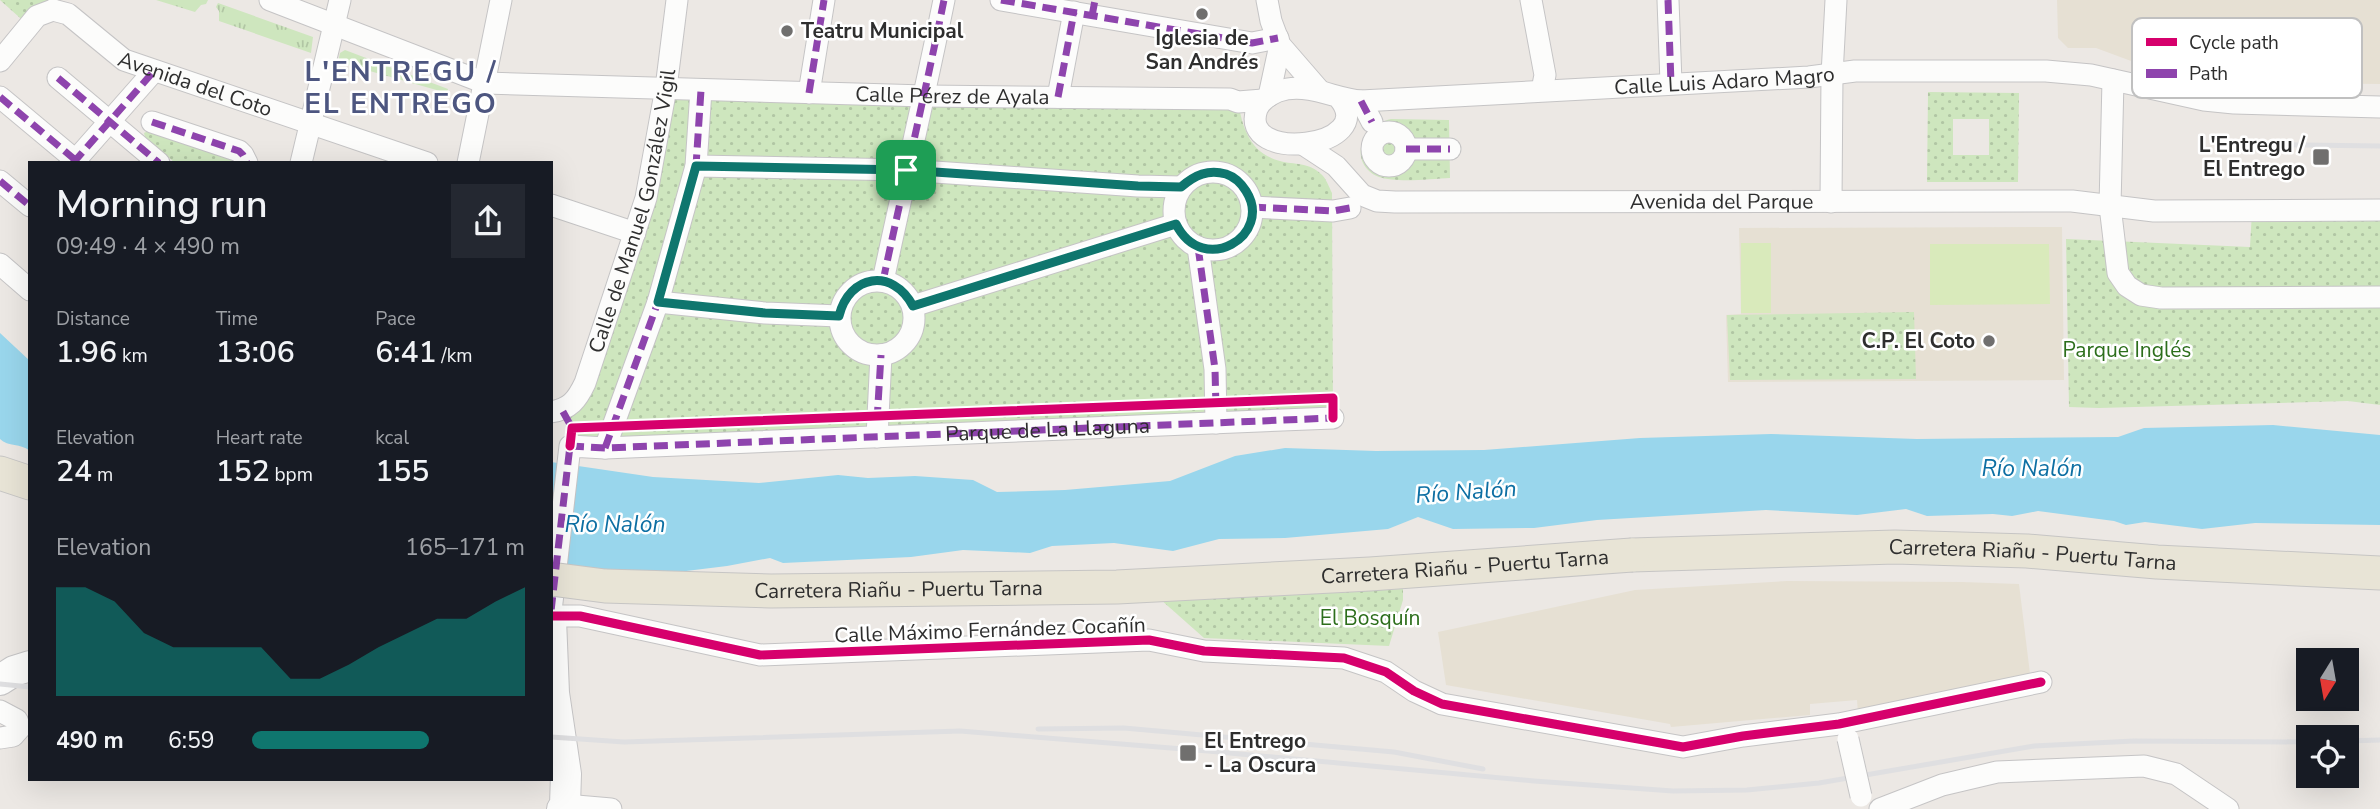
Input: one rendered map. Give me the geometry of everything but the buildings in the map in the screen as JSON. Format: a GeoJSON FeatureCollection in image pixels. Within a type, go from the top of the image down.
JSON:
{"type":"FeatureCollection","features":[{"type":"Feature","properties":{"kind":"main road"},"geometry":{"type":"LineString","coordinates":[[0,473],[28,482]]}},
{"type":"Feature","properties":{"kind":"main road","name":"Carretera Riañu - Puertu Tarna"},"geometry":{"type":"LineString","coordinates":[[553,604],[605,586],[771,591],[1117,587],[1370,574],[1632,555],[1895,547],[2027,551],[2157,562],[2380,573]]}},
{"type":"Feature","properties":{"kind":"street","name":"Calle Pérez de Ayala"},"geometry":{"type":"LineString","coordinates":[[270,0],[485,83],[925,96],[1230,99],[1238,102],[1266,98]]}},
{"type":"Feature","properties":{"kind":"street"},"geometry":{"type":"LineString","coordinates":[[301,161],[340,0]]}},
{"type":"Feature","properties":{"kind":"street"},"geometry":{"type":"LineString","coordinates":[[468,161],[501,0]]}},
{"type":"Feature","properties":{"kind":"street","name":"Calle de Manuel González Vigil"},"geometry":{"type":"LineString","coordinates":[[564,424],[585,383],[635,233],[652,172],[677,0]]}},
{"type":"Feature","properties":{"kind":"street"},"geometry":{"type":"LineString","coordinates":[[809,93],[824,0]]}},
{"type":"Feature","properties":{"kind":"street"},"geometry":{"type":"LineString","coordinates":[[883,281],[944,0]]}},
{"type":"Feature","properties":{"kind":"street"},"geometry":{"type":"LineString","coordinates":[[1001,0],[1087,9],[1251,43],[1279,41]]}},
{"type":"Feature","properties":{"kind":"street"},"geometry":{"type":"LineString","coordinates":[[1267,0],[1279,41],[1341,105],[1372,122]]}},
{"type":"Feature","properties":{"kind":"street"},"geometry":{"type":"LineString","coordinates":[[1531,0],[1545,75],[1542,90]]}},
{"type":"Feature","properties":{"kind":"street"},"geometry":{"type":"LineString","coordinates":[[1668,0],[1671,83]]}},
{"type":"Feature","properties":{"kind":"street"},"geometry":{"type":"LineString","coordinates":[[1831,202],[1832,75],[1836,0]]}},
{"type":"Feature","properties":{"kind":"street"},"geometry":{"type":"LineString","coordinates":[[0,61],[37,16],[53,5]]}},
{"type":"Feature","properties":{"kind":"street","name":"Avenida del Coto"},"geometry":{"type":"LineString","coordinates":[[53,5],[124,60],[421,161]]}},
{"type":"Feature","properties":{"kind":"street"},"geometry":{"type":"LineString","coordinates":[[1058,97],[1087,9]]}},
{"type":"Feature","properties":{"kind":"street"},"geometry":{"type":"LineString","coordinates":[[1256,121],[1258,106],[1266,98],[1279,41]]}},
{"type":"Feature","properties":{"kind":"street"},"geometry":{"type":"LineString","coordinates":[[77,161],[154,71]]}},
{"type":"Feature","properties":{"kind":"street","name":"Calle Luis Adaro Magro"},"geometry":{"type":"LineString","coordinates":[[1266,98],[1286,89],[1341,105],[1542,90],[1809,78],[1855,71],[2046,71],[2091,75],[2132,84]]}},
{"type":"Feature","properties":{"kind":"street"},"geometry":{"type":"LineString","coordinates":[[58,78],[157,161]]}},
{"type":"Feature","properties":{"kind":"street"},"geometry":{"type":"LineString","coordinates":[[2113,80],[2110,206],[2118,273],[2127,286],[2141,295],[2161,298],[2380,298]]}},
{"type":"Feature","properties":{"kind":"street"},"geometry":{"type":"LineString","coordinates":[[605,448],[658,302],[696,166],[701,89]]}},
{"type":"Feature","properties":{"kind":"street"},"geometry":{"type":"LineString","coordinates":[[0,97],[75,161]]}},
{"type":"Feature","properties":{"kind":"street","name":"Calle Luis Adaro Magro"},"geometry":{"type":"LineString","coordinates":[[2195,98],[2234,103],[2380,107]]}},
{"type":"Feature","properties":{"kind":"street"},"geometry":{"type":"LineString","coordinates":[[1238,102],[1256,121],[1263,134],[1290,145],[1304,145],[1325,139],[1341,105]]}},
{"type":"Feature","properties":{"kind":"street"},"geometry":{"type":"LineString","coordinates":[[1341,105],[1339,144],[1343,172]]}},
{"type":"Feature","properties":{"kind":"street"},"geometry":{"type":"LineString","coordinates":[[152,122],[239,151],[246,161]]}},
{"type":"Feature","properties":{"kind":"street","name":"Avenida del Parque"},"geometry":{"type":"LineString","coordinates":[[1304,145],[1343,172],[1362,195],[1377,201],[2072,201],[2154,211],[2380,210]]}},
{"type":"Feature","properties":{"kind":"street"},"geometry":{"type":"LineString","coordinates":[[1406,149],[1450,149]]}},
{"type":"Feature","properties":{"kind":"street"},"geometry":{"type":"LineString","coordinates":[[696,166],[906,170],[1181,187]]}},
{"type":"Feature","properties":{"kind":"street"},"geometry":{"type":"LineString","coordinates":[[1204,172],[1217,172],[1241,183],[1249,194],[1252,207],[1248,229],[1242,238],[1232,245],[1209,250],[1198,247],[1181,234],[1173,211],[1175,198],[1181,187],[1204,172]]}},
{"type":"Feature","properties":{"kind":"street"},"geometry":{"type":"LineString","coordinates":[[0,181],[28,204]]}},
{"type":"Feature","properties":{"kind":"street"},"geometry":{"type":"LineString","coordinates":[[553,206],[635,233]]}},
{"type":"Feature","properties":{"kind":"street"},"geometry":{"type":"LineString","coordinates":[[1252,207],[1332,211],[1350,208]]}},
{"type":"Feature","properties":{"kind":"street"},"geometry":{"type":"LineString","coordinates":[[913,306],[1176,224]]}},
{"type":"Feature","properties":{"kind":"street"},"geometry":{"type":"LineString","coordinates":[[1198,247],[1215,369],[1216,423]]}},
{"type":"Feature","properties":{"kind":"street"},"geometry":{"type":"LineString","coordinates":[[0,264],[28,288]]}},
{"type":"Feature","properties":{"kind":"street"},"geometry":{"type":"LineString","coordinates":[[870,281],[883,281],[901,289],[913,306],[913,328],[908,338],[892,352],[868,354],[856,349],[841,329],[839,316],[842,304],[858,285],[870,281]]}},
{"type":"Feature","properties":{"kind":"street"},"geometry":{"type":"LineString","coordinates":[[658,302],[765,313],[839,316]]}},
{"type":"Feature","properties":{"kind":"street"},"geometry":{"type":"LineString","coordinates":[[877,437],[881,355]]}},
{"type":"Feature","properties":{"kind":"street","name":"Parque de La Llaguna"},"geometry":{"type":"LineString","coordinates":[[564,424],[605,448],[1334,418]]}},
{"type":"Feature","properties":{"kind":"street"},"geometry":{"type":"LineString","coordinates":[[553,577],[564,424]]}},
{"type":"Feature","properties":{"kind":"street","name":"Calle Máximo Fernández Cocañín"},"geometry":{"type":"LineString","coordinates":[[553,606],[580,616],[760,655],[1149,640],[1205,651],[1344,658],[1386,672],[1413,691],[1442,704],[1682,747],[1743,736],[1844,732],[2041,682]]}},
{"type":"Feature","properties":{"kind":"street"},"geometry":{"type":"LineString","coordinates":[[0,680],[28,667]]}},
{"type":"Feature","properties":{"kind":"street"},"geometry":{"type":"LineString","coordinates":[[553,693],[566,774],[563,807],[611,809]]}},
{"type":"Feature","properties":{"kind":"street"},"geometry":{"type":"LineString","coordinates":[[0,711],[18,720],[20,728],[13,736],[0,738]]}},
{"type":"Feature","properties":{"kind":"street"},"geometry":{"type":"LineString","coordinates":[[1844,732],[1863,803]]}},
{"type":"Feature","properties":{"kind":"street"},"geometry":{"type":"LineString","coordinates":[[1880,809],[1942,785],[1997,772],[2144,766],[2176,774],[2228,809]]}},
{"type":"Feature","properties":{"kind":"shaded area"},"geometry":{"type":"Polygon","coordinates":[[[2057,0],[2380,0],[2380,84],[2362,84],[2362,18],[2132,18],[2132,61],[2096,48],[2068,48],[2058,38],[2057,0]]]}},
{"type":"Feature","properties":{"kind":"shaded area"},"geometry":{"type":"Polygon","coordinates":[[[2062,227],[2064,380],[1728,382],[1726,315],[1741,314],[1739,228],[2062,227]]]}},
{"type":"Feature","properties":{"kind":"shaded area"},"geometry":{"type":"Polygon","coordinates":[[[1787,581],[2019,584],[2031,682],[1858,713],[1857,700],[1810,704],[1810,715],[1671,727],[1670,724],[1446,685],[1438,632],[1635,590],[1787,581]]]}},
{"type":"Feature","properties":{"kind":"green space"},"geometry":{"type":"Polygon","coordinates":[[[0,0],[52,0],[29,26],[0,0]]]}},
{"type":"Feature","properties":{"kind":"green space"},"geometry":{"type":"Polygon","coordinates":[[[156,0],[208,0],[195,12],[156,0]]]}},
{"type":"Feature","properties":{"kind":"green space"},"geometry":{"type":"Polygon","coordinates":[[[218,3],[313,37],[311,53],[219,21],[216,7],[218,3]]]}},
{"type":"Feature","properties":{"kind":"green space"},"geometry":{"type":"Polygon","coordinates":[[[345,50],[448,89],[447,93],[338,62],[340,53],[345,50]]]}},
{"type":"Feature","properties":{"kind":"green space"},"geometry":{"type":"Polygon","coordinates":[[[666,88],[1238,102],[1250,139],[1261,152],[1316,170],[1332,193],[1333,418],[570,446],[572,428],[562,410],[585,383],[666,88]]]}},
{"type":"Feature","properties":{"kind":"green space"},"geometry":{"type":"Polygon","coordinates":[[[1928,92],[2019,93],[2018,182],[1927,182],[1928,92]],[[1953,119],[1953,155],[1989,155],[1989,119],[1953,119]]]}},
{"type":"Feature","properties":{"kind":"green space"},"geometry":{"type":"Polygon","coordinates":[[[1391,119],[1449,120],[1450,178],[1395,180],[1379,177],[1370,171],[1364,164],[1361,146],[1371,129],[1391,119]]]}},
{"type":"Feature","properties":{"kind":"green space"},"geometry":{"type":"Polygon","coordinates":[[[148,131],[234,161],[173,161],[145,137],[144,133],[148,131]]]}},
{"type":"Feature","properties":{"kind":"green space","name":"Parque Inglés"},"geometry":{"type":"Polygon","coordinates":[[[2380,210],[2380,405],[2348,401],[2069,407],[2066,239],[2250,247],[2252,211],[2380,210]]]}},
{"type":"Feature","properties":{"kind":"green space"},"geometry":{"type":"Polygon","coordinates":[[[1741,243],[1771,243],[1771,313],[1741,313],[1741,243]]]}},
{"type":"Feature","properties":{"kind":"green space"},"geometry":{"type":"Polygon","coordinates":[[[1930,244],[2049,244],[2050,304],[1930,305],[1930,244]]]}},
{"type":"Feature","properties":{"kind":"green space"},"geometry":{"type":"Polygon","coordinates":[[[1914,312],[1916,379],[1730,380],[1727,315],[1914,312]]]}},
{"type":"Feature","properties":{"kind":"green space","name":"El Bosquín"},"geometry":{"type":"Polygon","coordinates":[[[1403,589],[1403,600],[1389,646],[1204,638],[1160,599],[1403,589]]]}},
{"type":"Feature","properties":{"kind":"water"},"geometry":{"type":"Polygon","coordinates":[[[0,333],[28,359],[28,450],[0,439],[0,333]]]}},
{"type":"Feature","properties":{"kind":"water","name":"Río Nalón"},"geometry":{"type":"Polygon","coordinates":[[[2273,425],[2380,435],[2380,525],[2255,523],[2202,529],[2145,522],[2126,525],[2038,511],[2012,516],[1927,516],[1906,509],[1857,515],[1766,510],[1597,520],[1534,528],[1453,529],[1418,517],[1388,529],[1285,538],[1219,539],[1173,551],[1114,543],[1052,546],[1030,553],[963,550],[911,557],[783,563],[770,558],[637,577],[553,572],[553,462],[653,477],[759,483],[838,475],[868,478],[915,476],[973,480],[997,492],[1065,490],[1170,481],[1235,456],[1285,448],[1484,450],[1640,438],[1771,434],[1917,439],[2118,437],[2144,428],[2273,425]]]}},
{"type":"Feature","properties":{"kind":"railway"},"geometry":{"type":"LineString","coordinates":[[2238,144],[2380,146]]}},
{"type":"Feature","properties":{"kind":"railway"},"geometry":{"type":"LineString","coordinates":[[0,684],[28,687]]}},
{"type":"Feature","properties":{"kind":"railway"},"geometry":{"type":"LineString","coordinates":[[1038,729],[1124,728],[1394,752],[1483,769]]}},
{"type":"Feature","properties":{"kind":"railway"},"geometry":{"type":"LineString","coordinates":[[553,737],[624,742],[960,731],[1673,791],[1747,790],[1819,783],[2034,746],[2134,741],[2296,742]]}},
{"type":"Feature","properties":{"kind":"railway"},"geometry":{"type":"LineString","coordinates":[[2359,741],[2380,740]]}},
{"type":"Feature","properties":{"kind":"marked path"},"geometry":{"type":"LineString","coordinates":[[809,93],[824,0]]}},
{"type":"Feature","properties":{"kind":"marked path"},"geometry":{"type":"LineString","coordinates":[[883,281],[944,0]]}},
{"type":"Feature","properties":{"kind":"marked path"},"geometry":{"type":"LineString","coordinates":[[1001,0],[1252,43],[1278,38]]}},
{"type":"Feature","properties":{"kind":"marked path"},"geometry":{"type":"LineString","coordinates":[[1092,16],[1095,0]]}},
{"type":"Feature","properties":{"kind":"marked path"},"geometry":{"type":"LineString","coordinates":[[1668,0],[1671,83]]}},
{"type":"Feature","properties":{"kind":"marked path"},"geometry":{"type":"LineString","coordinates":[[1058,97],[1074,12]]}},
{"type":"Feature","properties":{"kind":"marked path"},"geometry":{"type":"LineString","coordinates":[[75,161],[154,71]]}},
{"type":"Feature","properties":{"kind":"marked path"},"geometry":{"type":"LineString","coordinates":[[58,78],[157,161]]}},
{"type":"Feature","properties":{"kind":"marked path"},"geometry":{"type":"LineString","coordinates":[[605,448],[658,302],[696,166],[701,90]]}},
{"type":"Feature","properties":{"kind":"marked path"},"geometry":{"type":"LineString","coordinates":[[0,97],[77,161]]}},
{"type":"Feature","properties":{"kind":"marked path"},"geometry":{"type":"LineString","coordinates":[[1361,101],[1372,122]]}},
{"type":"Feature","properties":{"kind":"marked path"},"geometry":{"type":"LineString","coordinates":[[152,122],[239,151],[246,161]]}},
{"type":"Feature","properties":{"kind":"marked path"},"geometry":{"type":"LineString","coordinates":[[1406,149],[1450,149]]}},
{"type":"Feature","properties":{"kind":"marked path"},"geometry":{"type":"LineString","coordinates":[[696,166],[906,170],[1181,187]]}},
{"type":"Feature","properties":{"kind":"marked path"},"geometry":{"type":"LineString","coordinates":[[0,181],[28,204]]}},
{"type":"Feature","properties":{"kind":"marked path"},"geometry":{"type":"LineString","coordinates":[[1252,207],[1333,211],[1350,208]]}},
{"type":"Feature","properties":{"kind":"marked path"},"geometry":{"type":"LineString","coordinates":[[913,306],[1176,224]]}},
{"type":"Feature","properties":{"kind":"marked path"},"geometry":{"type":"LineString","coordinates":[[1198,247],[1215,369],[1216,409]]}},
{"type":"Feature","properties":{"kind":"marked path"},"geometry":{"type":"LineString","coordinates":[[658,302],[765,313],[839,316]]}},
{"type":"Feature","properties":{"kind":"marked path"},"geometry":{"type":"LineString","coordinates":[[877,421],[881,355]]}},
{"type":"Feature","properties":{"kind":"marked path"},"geometry":{"type":"LineString","coordinates":[[553,594],[572,428],[562,410]]}},
{"type":"Feature","properties":{"kind":"marked path"},"geometry":{"type":"LineString","coordinates":[[570,446],[605,448],[1333,418],[1333,412]]}},
{"type":"Feature","properties":{"kind":"cycle path"},"geometry":{"type":"LineString","coordinates":[[570,446],[572,428],[1333,398],[1333,418]]}},
{"type":"Feature","properties":{"kind":"cycle path"},"geometry":{"type":"LineString","coordinates":[[553,616],[580,616],[760,655],[1149,640],[1204,651],[1344,658],[1386,672],[1414,691],[1442,704],[1683,747],[1743,736],[1839,724],[2041,682]]}},
{"type":"Feature","properties":{"kind":"place","name":"Iglesia de San Andrés"},"geometry":{"type":"Point","coordinates":[1202,14]}},
{"type":"Feature","properties":{"kind":"place","name":"Teatru Municipal"},"geometry":{"type":"Point","coordinates":[787,31]}},
{"type":"Feature","properties":{"kind":"place","name":"L'Entregu / El Entrego"},"geometry":{"type":"Point","coordinates":[2321,157]}},
{"type":"Feature","properties":{"kind":"place","name":"C.P. El Coto"},"geometry":{"type":"Point","coordinates":[1989,341]}},
{"type":"Feature","properties":{"kind":"place","name":"El Entrego - La Oscura"},"geometry":{"type":"Point","coordinates":[1188,753]}},
{"type":"Feature","properties":{"kind":"district","name":"L'ENTREGU / EL ENTREGO"},"geometry":{"type":"Point","coordinates":[401,88]}},
{"type":"Feature","properties":{"kind":"route"},"geometry":{"type":"LineString","coordinates":[[696,166],[906,170],[1181,187],[1204,172],[1217,172],[1241,183],[1249,194],[1251,218],[1242,238],[1221,249],[1209,250],[1188,242],[1176,224],[913,306],[901,289],[883,281],[858,285],[842,304],[839,316],[765,313],[658,302],[696,166]]}}]}
